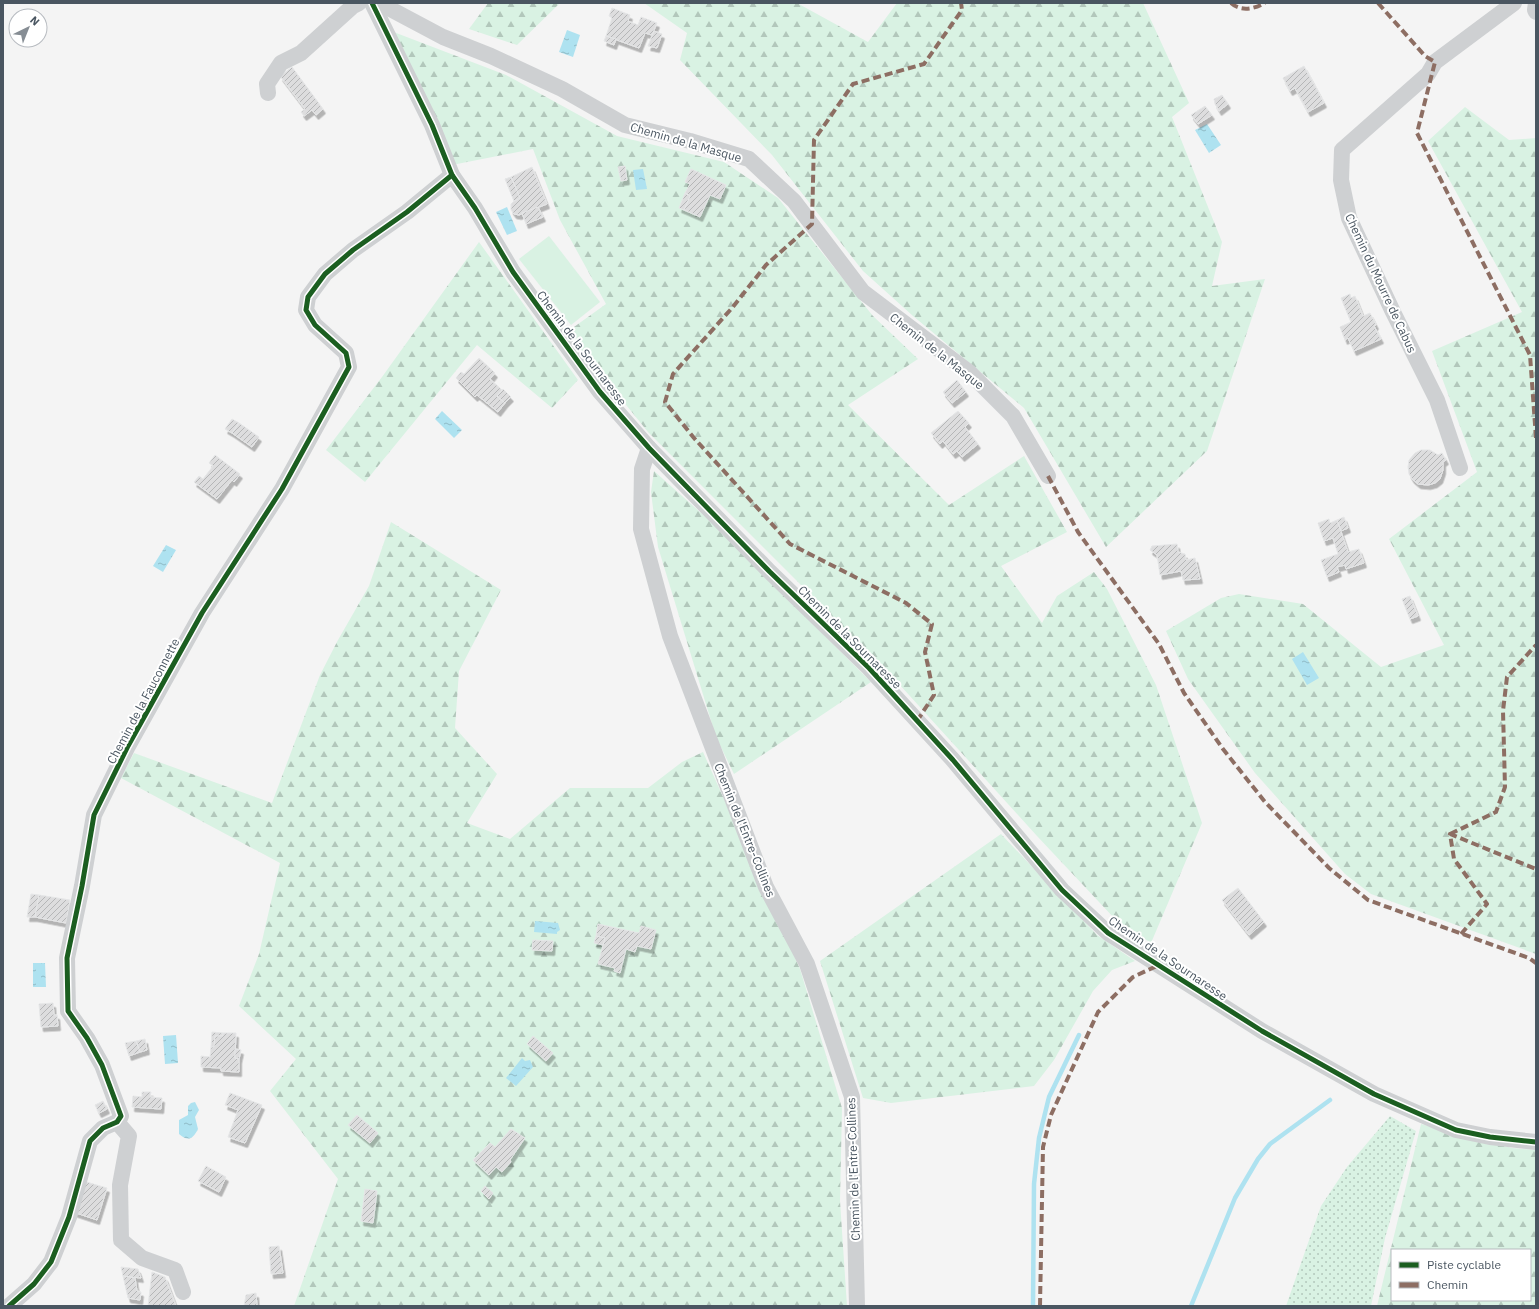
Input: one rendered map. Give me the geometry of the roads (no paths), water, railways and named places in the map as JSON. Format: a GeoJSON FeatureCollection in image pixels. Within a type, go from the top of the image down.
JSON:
{"type":"FeatureCollection","features":[{"type":"Feature","properties":{"kind":"street"},"geometry":{"type":"LineString","coordinates":[[268,93],[267,84],[282,63],[301,53],[353,6],[359,3]]}},
{"type":"Feature","properties":{"kind":"street","name":"Chemin de la Sournaresse"},"geometry":{"type":"LineString","coordinates":[[372,3],[432,125],[452,175],[475,208],[513,272],[600,392],[649,448],[770,572],[869,668],[953,760],[1062,890],[1108,933],[1262,1031],[1374,1094],[1456,1130],[1490,1137],[1536,1142]]}},
{"type":"Feature","properties":{"kind":"street","name":"Chemin de la Masque"},"geometry":{"type":"LineString","coordinates":[[379,3],[443,37],[491,56],[562,89],[625,125],[690,141],[749,159],[794,201],[863,292],[970,373],[1013,416],[1048,476]]}},
{"type":"Feature","properties":{"kind":"street","name":"Chemin du Mourre de Cabus"},"geometry":{"type":"LineString","coordinates":[[1460,468],[1437,400],[1393,312],[1349,218],[1341,180],[1342,150],[1428,74],[1435,62],[1514,3]]}},
{"type":"Feature","properties":{"kind":"street"},"geometry":{"type":"LineString","coordinates":[[1536,3],[1536,12]]}},
{"type":"Feature","properties":{"kind":"street","name":"Chemin de la Fauconnette"},"geometry":{"type":"LineString","coordinates":[[117,1122],[120,1116],[102,1065],[87,1038],[68,1011],[67,958],[82,886],[94,815],[128,746],[202,613],[282,489],[349,367],[346,353],[315,325],[306,310],[308,297],[325,274],[353,250],[407,212],[452,175]]}},
{"type":"Feature","properties":{"kind":"street","name":"Chemin de l'Entre-Collines"},"geometry":{"type":"LineString","coordinates":[[649,448],[642,469],[641,529],[670,636],[766,887],[807,964],[852,1097],[857,1306]]}},
{"type":"Feature","properties":{"kind":"street"},"geometry":{"type":"LineString","coordinates":[[9,1306],[34,1284],[51,1262],[69,1217],[90,1141],[103,1128],[117,1122],[129,1136],[120,1185],[120,1240],[142,1258],[175,1270],[183,1292]]}},
{"type":"Feature","properties":{"kind":"water"},"geometry":{"type":"Polygon","coordinates":[[[567,30],[580,35],[573,57],[559,52],[567,30]]]}},
{"type":"Feature","properties":{"kind":"water"},"geometry":{"type":"Polygon","coordinates":[[[1207,124],[1221,145],[1209,153],[1195,130],[1207,124]]]}},
{"type":"Feature","properties":{"kind":"water"},"geometry":{"type":"Polygon","coordinates":[[[643,169],[647,189],[636,190],[633,170],[643,169]]]}},
{"type":"Feature","properties":{"kind":"water"},"geometry":{"type":"Polygon","coordinates":[[[507,207],[517,231],[507,235],[496,212],[507,207]]]}},
{"type":"Feature","properties":{"kind":"water"},"geometry":{"type":"Polygon","coordinates":[[[442,411],[462,430],[454,438],[435,419],[442,411]]]}},
{"type":"Feature","properties":{"kind":"water"},"geometry":{"type":"Polygon","coordinates":[[[166,545],[176,550],[163,572],[153,566],[166,545]]]}},
{"type":"Feature","properties":{"kind":"water"},"geometry":{"type":"Polygon","coordinates":[[[1303,652],[1319,678],[1307,685],[1292,659],[1303,652]]]}},
{"type":"Feature","properties":{"kind":"water"},"geometry":{"type":"Polygon","coordinates":[[[535,921],[558,923],[560,930],[557,934],[534,932],[535,921]]]}},
{"type":"Feature","properties":{"kind":"water"},"geometry":{"type":"Polygon","coordinates":[[[33,963],[45,963],[46,987],[33,987],[33,963]]]}},
{"type":"Feature","properties":{"kind":"water"},"geometry":{"type":"Polygon","coordinates":[[[176,1035],[178,1063],[165,1064],[163,1036],[176,1035]]]}},
{"type":"Feature","properties":{"kind":"water"},"geometry":{"type":"Polygon","coordinates":[[[522,1058],[525,1061],[530,1060],[533,1067],[516,1086],[506,1078],[522,1058]]]}},
{"type":"Feature","properties":{"kind":"water"},"geometry":{"type":"Polygon","coordinates":[[[195,1102],[199,1110],[195,1117],[198,1129],[192,1137],[188,1139],[179,1134],[179,1120],[188,1115],[188,1106],[195,1102]]]}},
{"type":"Feature","properties":{"kind":"waterway"},"geometry":{"type":"LineString","coordinates":[[1033,1306],[1034,1184],[1039,1138],[1049,1097],[1079,1035]]}},
{"type":"Feature","properties":{"kind":"waterway"},"geometry":{"type":"LineString","coordinates":[[1191,1306],[1235,1198],[1258,1159],[1270,1144],[1330,1100]]}}]}
